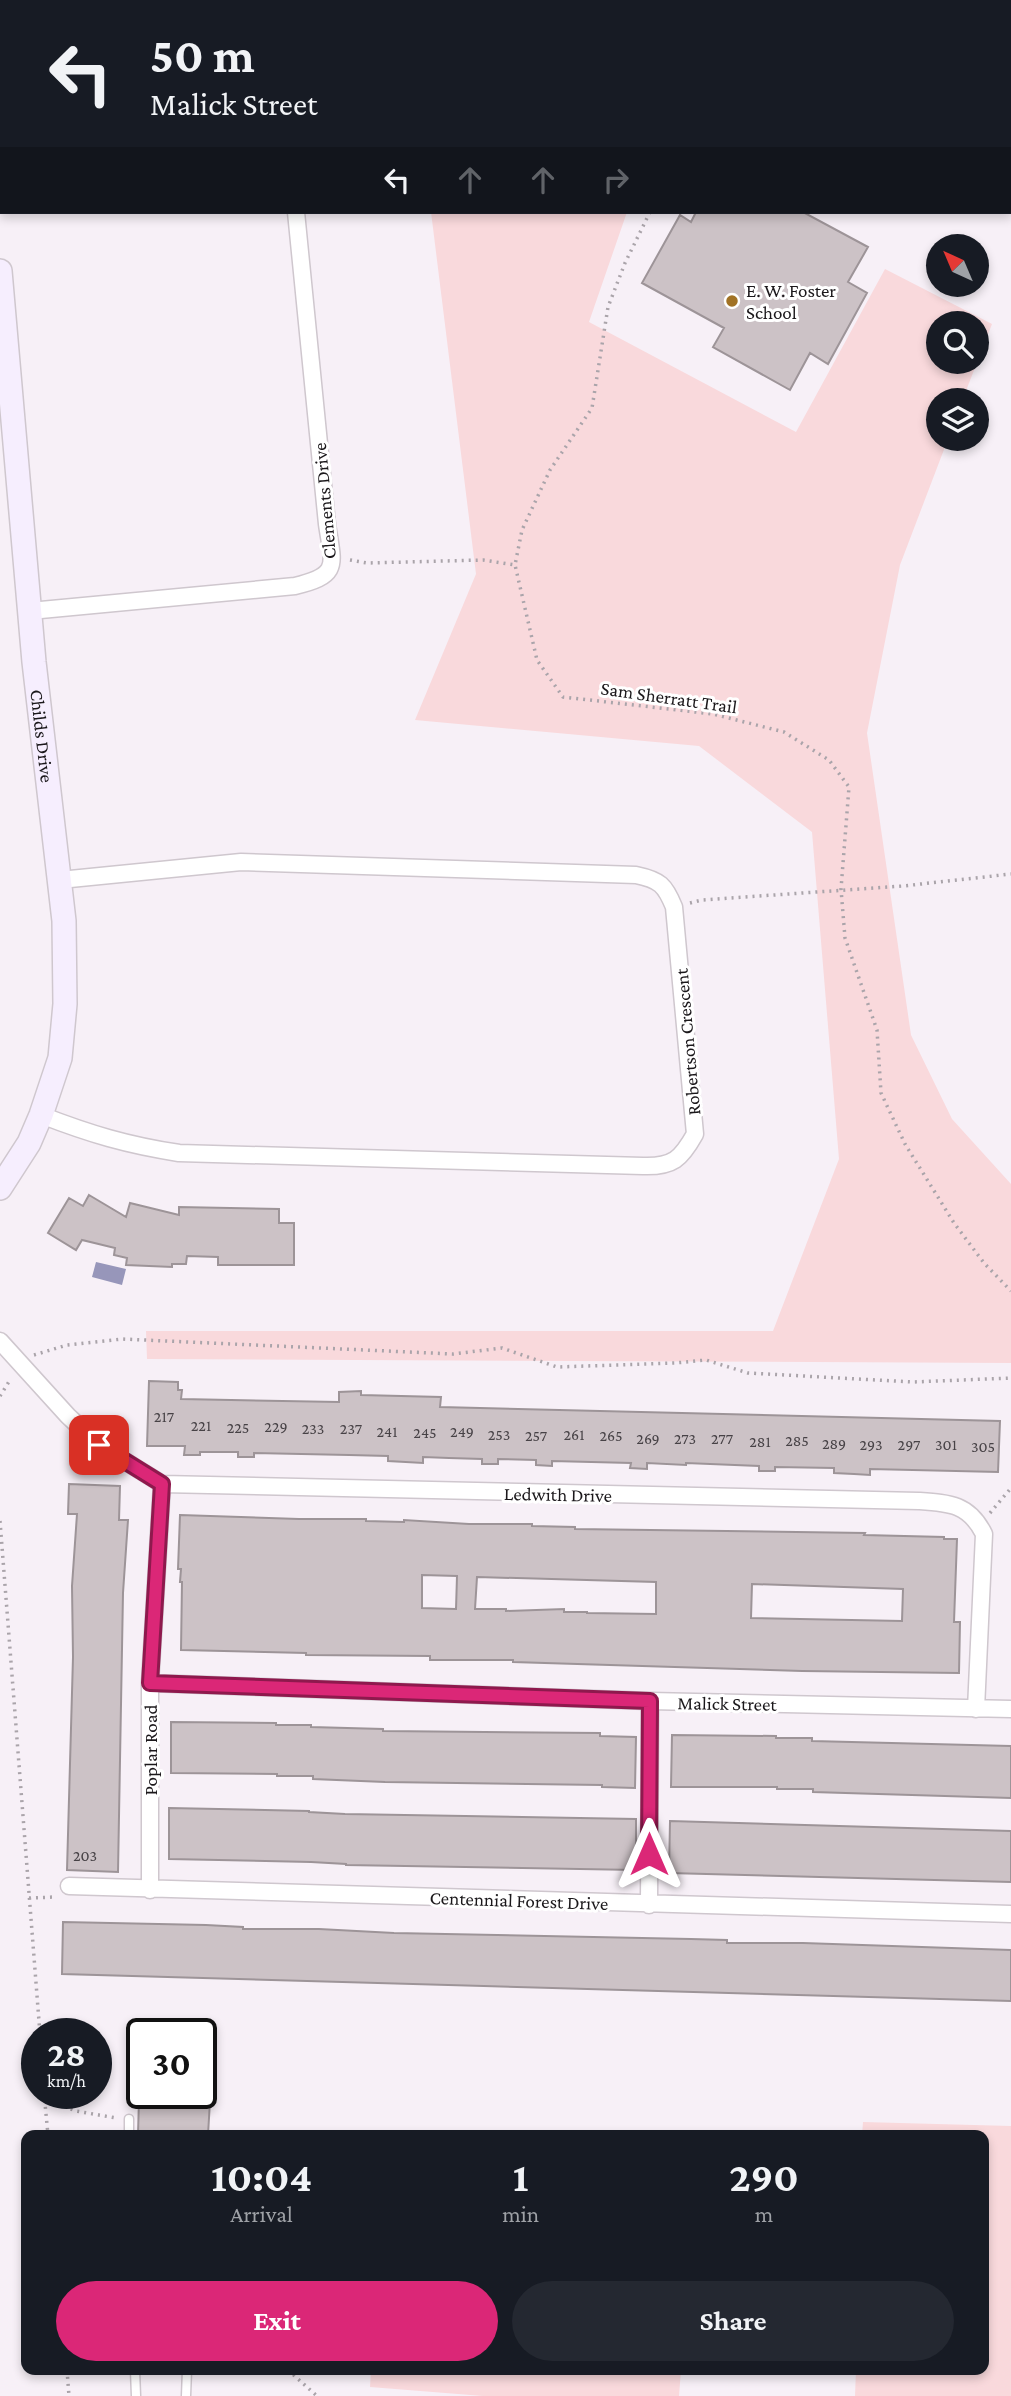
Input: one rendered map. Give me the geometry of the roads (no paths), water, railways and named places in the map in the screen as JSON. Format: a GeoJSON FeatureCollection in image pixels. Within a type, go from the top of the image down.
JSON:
{"type":"FeatureCollection","features":[{"type":"Feature","properties":{"kind":"street","name":"Clements Drive"},"geometry":{"type":"LineString","coordinates":[[30,611],[295,586],[320,580],[328,572],[332,558],[296,214]]}},
{"type":"Feature","properties":{"kind":"street","name":"Childs Drive"},"geometry":{"type":"LineString","coordinates":[[0,271],[34,662],[64,921],[65,1004],[60,1058],[41,1115],[29,1143],[0,1188]]}},
{"type":"Feature","properties":{"kind":"street","name":"Robertson Crescent"},"geometry":{"type":"LineString","coordinates":[[41,1115],[134,1146],[179,1153],[657,1167],[672,1163],[685,1151],[695,1134],[674,907],[662,884],[652,878],[636,875],[241,862],[60,880]]}},
{"type":"Feature","properties":{"kind":"street"},"geometry":{"type":"LineString","coordinates":[[0,1341],[68,1416],[99,1445],[162,1484]]}},
{"type":"Feature","properties":{"kind":"street","name":"Ledwith Drive"},"geometry":{"type":"LineString","coordinates":[[162,1484],[954,1504],[966,1511],[984,1534],[976,1709]]}},
{"type":"Feature","properties":{"kind":"street","name":"Poplar Road"},"geometry":{"type":"LineString","coordinates":[[150,1890],[150,1683],[162,1484]]}},
{"type":"Feature","properties":{"kind":"street","name":"Malick Street"},"geometry":{"type":"LineString","coordinates":[[150,1683],[650,1701],[1011,1709]]}},
{"type":"Feature","properties":{"kind":"street"},"geometry":{"type":"LineString","coordinates":[[649,1905],[650,1701]]}},
{"type":"Feature","properties":{"kind":"street","name":"Centennial Forest Drive"},"geometry":{"type":"LineString","coordinates":[[69,1886],[1011,1914]]}},
{"type":"Feature","properties":{"kind":"lane"},"geometry":{"type":"LineString","coordinates":[[129,2119],[129,2130]]}},
{"type":"Feature","properties":{"kind":"lane"},"geometry":{"type":"LineString","coordinates":[[135,2375],[136,2396]]}},
{"type":"Feature","properties":{"kind":"lane"},"geometry":{"type":"LineString","coordinates":[[186,2396],[187,2375]]}},
{"type":"Feature","properties":{"kind":"water"},"geometry":{"type":"Polygon","coordinates":[[[96,1262],[126,1269],[122,1285],[92,1277],[96,1262]]]}},
{"type":"Feature","properties":{"kind":"place","name":"E. W. Foster School"},"geometry":{"type":"Point","coordinates":[732,301]}}]}
